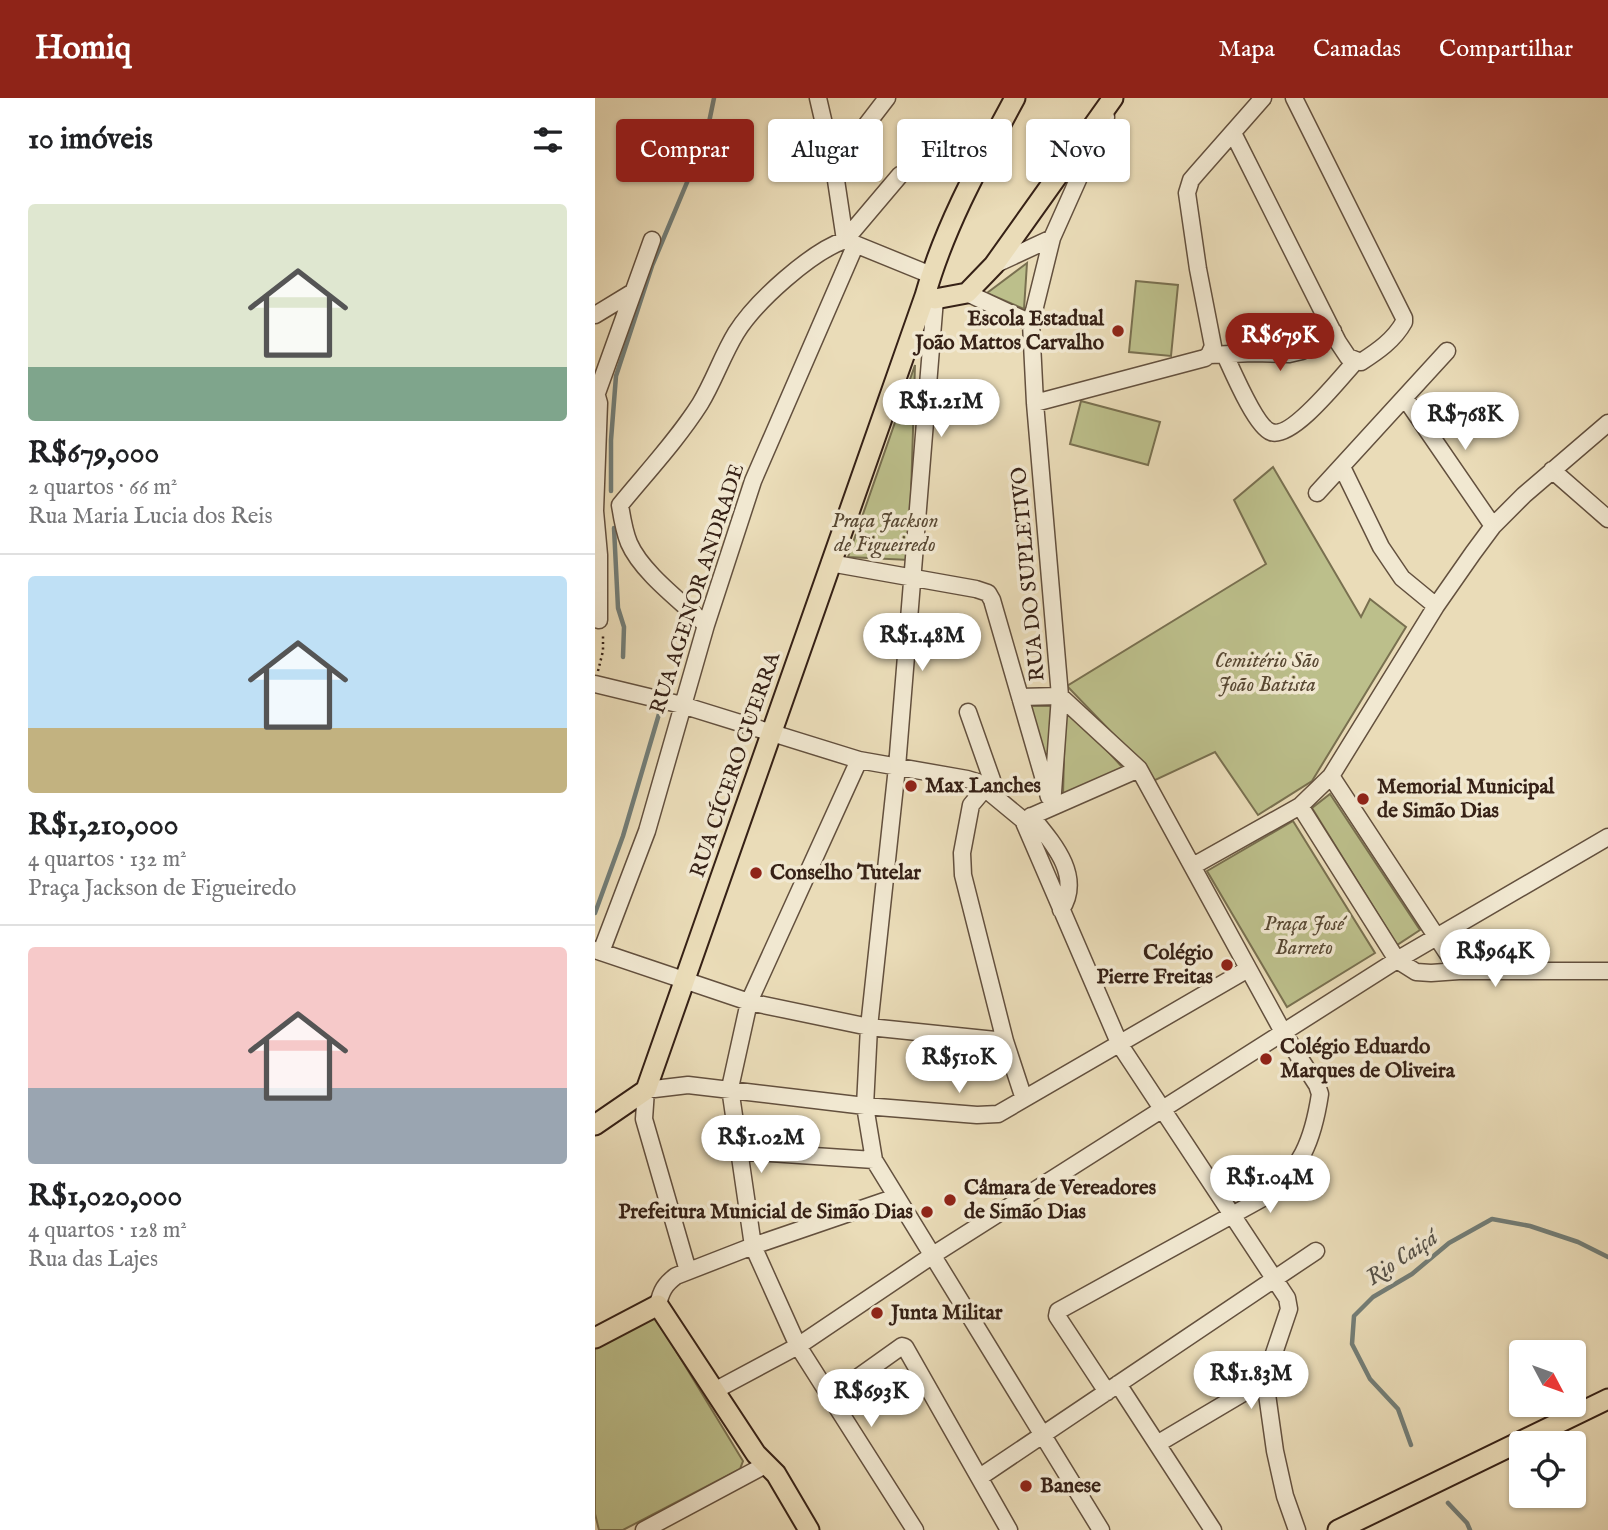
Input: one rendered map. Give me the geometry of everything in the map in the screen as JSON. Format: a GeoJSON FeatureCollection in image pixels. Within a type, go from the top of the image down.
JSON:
{"type":"FeatureCollection","features":[{"type":"Feature","properties":{"kind":"main road"},"geometry":{"type":"LineString","coordinates":[[830,563],[930,298],[931,275],[965,195],[1015,98]]}},
{"type":"Feature","properties":{"kind":"main road"},"geometry":{"type":"LineString","coordinates":[[930,298],[967,293],[994,265],[1114,98]]}},
{"type":"Feature","properties":{"kind":"main road","name":"RUA CÍCERO GUERRA"},"geometry":{"type":"LineString","coordinates":[[646,1090],[830,563]]}},
{"type":"Feature","properties":{"kind":"main road"},"geometry":{"type":"LineString","coordinates":[[595,1125],[646,1090]]}},
{"type":"Feature","properties":{"kind":"main road"},"geometry":{"type":"LineString","coordinates":[[595,1338],[658,1305],[755,1454],[776,1474],[809,1530]]}},
{"type":"Feature","properties":{"kind":"main road"},"geometry":{"type":"LineString","coordinates":[[1338,1530],[1608,1399]]}},
{"type":"Feature","properties":{"kind":"street"},"geometry":{"type":"LineString","coordinates":[[818,98],[823,119]]}},
{"type":"Feature","properties":{"kind":"street"},"geometry":{"type":"LineString","coordinates":[[871,119],[887,98]]}},
{"type":"Feature","properties":{"kind":"street","name":"RUA DO SUPLETIVO"},"geometry":{"type":"LineString","coordinates":[[1052,806],[1061,696],[1035,403],[1031,323],[1052,238],[1114,98]]}},
{"type":"Feature","properties":{"kind":"street"},"geometry":{"type":"LineString","coordinates":[[1263,98],[1191,180],[1187,193],[1213,346],[1262,425],[1272,433],[1294,427],[1355,362]]}},
{"type":"Feature","properties":{"kind":"street"},"geometry":{"type":"LineString","coordinates":[[1233,133],[1348,358],[1361,362],[1380,351],[1396,334],[1404,322],[1402,313],[1294,98]]}},
{"type":"Feature","properties":{"kind":"street"},"geometry":{"type":"LineString","coordinates":[[595,511],[620,505],[698,407],[746,319],[777,287],[823,251],[850,243],[897,179]]}},
{"type":"Feature","properties":{"kind":"street"},"geometry":{"type":"LineString","coordinates":[[837,182],[850,243]]}},
{"type":"Feature","properties":{"kind":"street"},"geometry":{"type":"LineString","coordinates":[[994,265],[1052,238]]}},
{"type":"Feature","properties":{"kind":"street"},"geometry":{"type":"LineString","coordinates":[[597,619],[596,391],[652,240]]}},
{"type":"Feature","properties":{"kind":"street"},"geometry":{"type":"LineString","coordinates":[[850,243],[931,275]]}},
{"type":"Feature","properties":{"kind":"street","name":"RUA AGENOR ANDRADE"},"geometry":{"type":"LineString","coordinates":[[598,951],[647,831],[706,625],[753,481],[850,243]]}},
{"type":"Feature","properties":{"kind":"street"},"geometry":{"type":"LineString","coordinates":[[595,315],[633,292]]}},
{"type":"Feature","properties":{"kind":"street"},"geometry":{"type":"LineString","coordinates":[[967,293],[1031,323]]}},
{"type":"Feature","properties":{"kind":"street"},"geometry":{"type":"LineString","coordinates":[[930,298],[897,767],[869,1027],[865,1105],[874,1160],[1101,1530]]}},
{"type":"Feature","properties":{"kind":"street"},"geometry":{"type":"LineString","coordinates":[[1035,403],[1217,355],[1289,355],[1303,351],[1333,331]]}},
{"type":"Feature","properties":{"kind":"street"},"geometry":{"type":"LineString","coordinates":[[1317,493],[1447,351]]}},
{"type":"Feature","properties":{"kind":"street"},"geometry":{"type":"LineString","coordinates":[[1405,398],[1493,526]]}},
{"type":"Feature","properties":{"kind":"street"},"geometry":{"type":"LineString","coordinates":[[1193,866],[1300,806],[1331,776],[1436,606],[1493,526],[1608,422]]}},
{"type":"Feature","properties":{"kind":"street"},"geometry":{"type":"LineString","coordinates":[[1342,467],[1381,547],[1402,578],[1436,606]]}},
{"type":"Feature","properties":{"kind":"street"},"geometry":{"type":"LineString","coordinates":[[1552,470],[1608,519]]}},
{"type":"Feature","properties":{"kind":"street"},"geometry":{"type":"LineString","coordinates":[[620,505],[625,533],[633,552],[656,578],[706,625]]}},
{"type":"Feature","properties":{"kind":"street"},"geometry":{"type":"LineString","coordinates":[[830,563],[911,576],[988,593],[1052,806]]}},
{"type":"Feature","properties":{"kind":"street"},"geometry":{"type":"LineString","coordinates":[[596,678],[859,760],[977,782],[983,789],[1027,818],[1061,910],[1120,1045],[1287,1298],[1289,1309],[1265,1380],[1275,1451],[1297,1530]]}},
{"type":"Feature","properties":{"kind":"street"},"geometry":{"type":"LineString","coordinates":[[1020,697],[1061,696],[1139,769],[1283,1032],[1320,1094],[1301,1160],[1292,1174],[1263,1198],[1056,1313],[1157,1444],[1213,1530]]}},
{"type":"Feature","properties":{"kind":"street"},"geometry":{"type":"LineString","coordinates":[[968,712],[992,780],[971,806],[961,864],[1005,1041],[1024,1099]]}},
{"type":"Feature","properties":{"kind":"street"},"geometry":{"type":"LineString","coordinates":[[859,760],[749,1002],[730,1088],[753,1246],[797,1346],[915,1530]]}},
{"type":"Feature","properties":{"kind":"street"},"geometry":{"type":"LineString","coordinates":[[1027,818],[1139,769]]}},
{"type":"Feature","properties":{"kind":"street"},"geometry":{"type":"LineString","coordinates":[[1331,776],[1459,971]]}},
{"type":"Feature","properties":{"kind":"street"},"geometry":{"type":"LineString","coordinates":[[1300,806],[1397,960],[1416,972],[1608,971]]}},
{"type":"Feature","properties":{"kind":"street"},"geometry":{"type":"LineString","coordinates":[[714,1391],[797,1346],[1161,1108],[1397,960],[1608,837]]}},
{"type":"Feature","properties":{"kind":"street"},"geometry":{"type":"LineString","coordinates":[[598,951],[749,1002],[869,1027],[1005,1041]]}},
{"type":"Feature","properties":{"kind":"street"},"geometry":{"type":"LineString","coordinates":[[688,1271],[644,1119],[646,1090],[674,1085],[730,1088],[865,1105],[998,1114],[1248,969]]}},
{"type":"Feature","properties":{"kind":"street"},"geometry":{"type":"LineString","coordinates":[[739,1151],[874,1160]]}},
{"type":"Feature","properties":{"kind":"street"},"geometry":{"type":"LineString","coordinates":[[658,1305],[667,1283],[688,1271],[897,1197]]}},
{"type":"Feature","properties":{"kind":"street"},"geometry":{"type":"LineString","coordinates":[[980,1477],[1316,1251]]}},
{"type":"Feature","properties":{"kind":"street"},"geometry":{"type":"LineString","coordinates":[[829,1398],[904,1346],[1009,1530]]}},
{"type":"Feature","properties":{"kind":"street"},"geometry":{"type":"LineString","coordinates":[[1157,1444],[1265,1380]]}},
{"type":"Feature","properties":{"kind":"street"},"geometry":{"type":"LineString","coordinates":[[644,1530],[767,1464]]}},
{"type":"Feature","properties":{"kind":"path"},"geometry":{"type":"LineString","coordinates":[[596,678],[604,634],[597,619]]}},
{"type":"Feature","properties":{"kind":"green space"},"geometry":{"type":"Polygon","coordinates":[[[1027,263],[1024,309],[987,293],[1027,263]]]}},
{"type":"Feature","properties":{"kind":"green space"},"geometry":{"type":"Polygon","coordinates":[[[1136,281],[1178,285],[1171,356],[1129,352],[1136,281]]]}},
{"type":"Feature","properties":{"kind":"green space","name":"Praça Jackson de Figueiredo"},"geometry":{"type":"Polygon","coordinates":[[[915,365],[909,560],[848,557],[915,365]]]}},
{"type":"Feature","properties":{"kind":"green space"},"geometry":{"type":"Polygon","coordinates":[[[1081,401],[1160,422],[1148,465],[1070,444],[1081,401]]]}},
{"type":"Feature","properties":{"kind":"green space","name":"Cemitério São João Batista"},"geometry":{"type":"Polygon","coordinates":[[[1273,467],[1361,617],[1370,599],[1406,627],[1312,781],[1258,815],[1215,752],[1151,782],[1144,766],[1067,686],[1266,564],[1234,500],[1273,467]]]}},
{"type":"Feature","properties":{"kind":"green space"},"geometry":{"type":"Polygon","coordinates":[[[1028,706],[1051,706],[1051,766],[1043,768],[1028,706]]]}},
{"type":"Feature","properties":{"kind":"green space"},"geometry":{"type":"Polygon","coordinates":[[[1072,712],[1123,768],[1063,796],[1065,716],[1072,712]]]}},
{"type":"Feature","properties":{"kind":"green space","name":"Praça José Barreto"},"geometry":{"type":"Polygon","coordinates":[[[1330,794],[1420,930],[1397,945],[1312,808],[1330,794]]]}},
{"type":"Feature","properties":{"kind":"green space","name":"Praça José Barreto"},"geometry":{"type":"Polygon","coordinates":[[[1293,821],[1375,953],[1287,1007],[1207,871],[1293,821]]]}},
{"type":"Feature","properties":{"kind":"green space"},"geometry":{"type":"Polygon","coordinates":[[[650,1318],[656,1318],[743,1461],[740,1469],[623,1530],[599,1530],[595,1514],[595,1348],[650,1318]]]}},
{"type":"Feature","properties":{"kind":"waterway"},"geometry":{"type":"LineString","coordinates":[[611,491],[611,440],[616,376],[652,266],[706,137],[714,98]]}},
{"type":"Feature","properties":{"kind":"waterway"},"geometry":{"type":"LineString","coordinates":[[614,528],[618,608],[624,627],[623,657]]}},
{"type":"Feature","properties":{"kind":"waterway"},"geometry":{"type":"LineString","coordinates":[[595,913],[623,836],[659,714]]}},
{"type":"Feature","properties":{"kind":"waterway","name":"Rio Caiçá"},"geometry":{"type":"LineString","coordinates":[[1411,1445],[1398,1409],[1370,1379],[1352,1344],[1354,1316],[1373,1297],[1412,1274],[1449,1243],[1492,1219],[1530,1226],[1578,1242],[1608,1257]]}},
{"type":"Feature","properties":{"kind":"waterway","name":"Rio Caiçá"},"geometry":{"type":"LineString","coordinates":[[1448,1503],[1470,1530]]}},
{"type":"Feature","properties":{"kind":"place","name":"Escola Estadual João Mattos Carvalho"},"geometry":{"type":"Point","coordinates":[1118,331]}},
{"type":"Feature","properties":{"kind":"place","name":"Max Lanches"},"geometry":{"type":"Point","coordinates":[911,786]}},
{"type":"Feature","properties":{"kind":"place","name":"Memorial Municipal de Simão Dias"},"geometry":{"type":"Point","coordinates":[1363,799]}},
{"type":"Feature","properties":{"kind":"place","name":"Conselho Tutelar"},"geometry":{"type":"Point","coordinates":[756,873]}},
{"type":"Feature","properties":{"kind":"place","name":"Colégio Pierre Freitas"},"geometry":{"type":"Point","coordinates":[1227,965]}},
{"type":"Feature","properties":{"kind":"place","name":"Colégio Eduardo Marques de Oliveira"},"geometry":{"type":"Point","coordinates":[1266,1059]}},
{"type":"Feature","properties":{"kind":"place","name":"Câmara de Vereadores de Simão Dias"},"geometry":{"type":"Point","coordinates":[950,1200]}},
{"type":"Feature","properties":{"kind":"place","name":"Prefeitura Municial de Simão Dias"},"geometry":{"type":"Point","coordinates":[927,1212]}},
{"type":"Feature","properties":{"kind":"place","name":"Junta Militar"},"geometry":{"type":"Point","coordinates":[877,1313]}},
{"type":"Feature","properties":{"kind":"place","name":"Banese"},"geometry":{"type":"Point","coordinates":[1026,1486]}}]}
